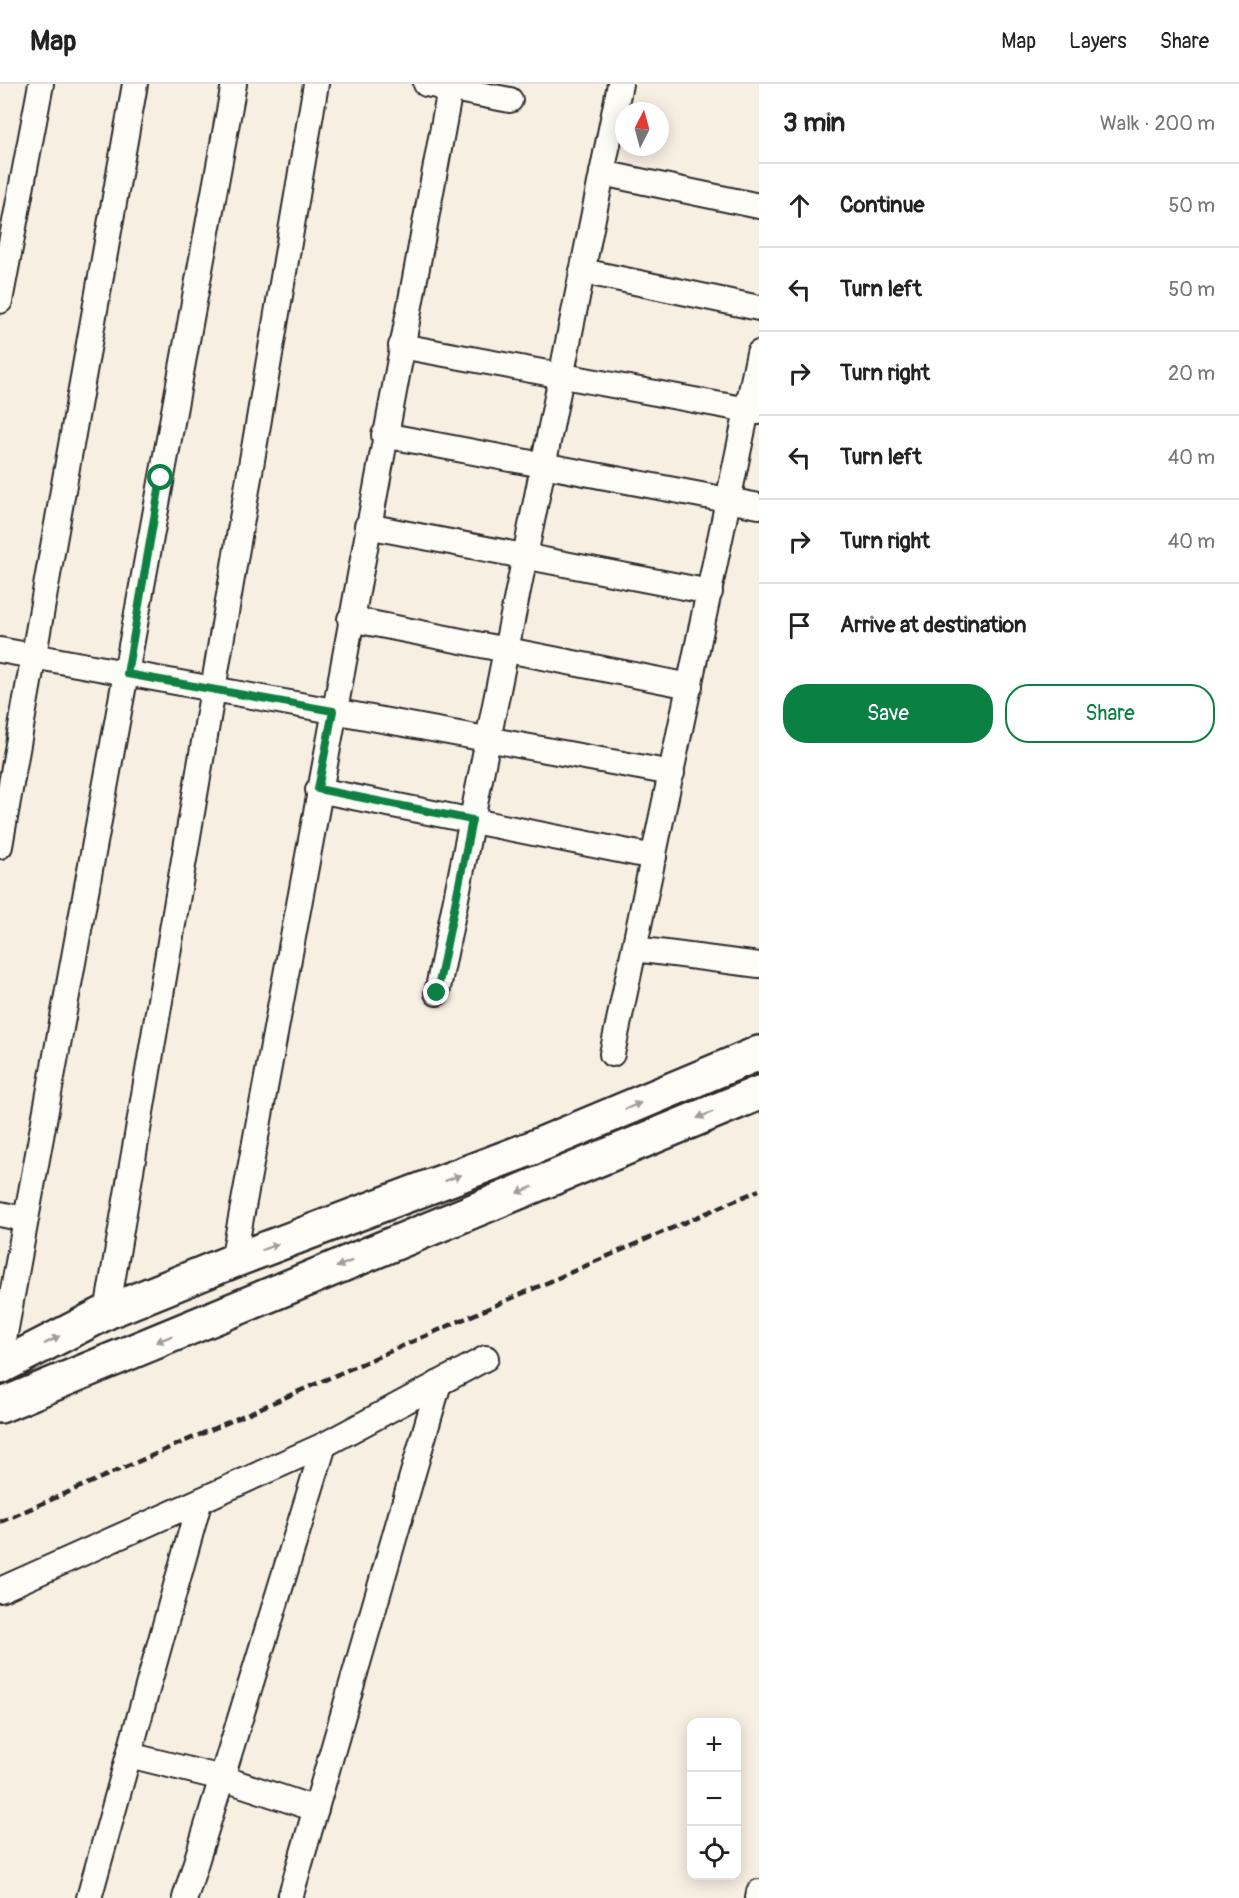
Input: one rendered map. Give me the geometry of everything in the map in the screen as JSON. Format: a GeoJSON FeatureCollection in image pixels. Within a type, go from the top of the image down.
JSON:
{"type":"FeatureCollection","features":[{"type":"Feature","properties":{"kind":"street"},"geometry":{"type":"LineString","coordinates":[[0,301],[41,84]]}},
{"type":"Feature","properties":{"kind":"street"},"geometry":{"type":"LineString","coordinates":[[0,846],[135,84]]}},
{"type":"Feature","properties":{"kind":"street"},"geometry":{"type":"LineString","coordinates":[[0,1361],[24,1219],[127,674],[234,84]]}},
{"type":"Feature","properties":{"kind":"street"},"geometry":{"type":"LineString","coordinates":[[108,1312],[316,84]]}},
{"type":"Feature","properties":{"kind":"street"},"geometry":{"type":"LineString","coordinates":[[426,84],[450,86],[510,100]]}},
{"type":"Feature","properties":{"kind":"street"},"geometry":{"type":"LineString","coordinates":[[437,993],[620,84]]}},
{"type":"Feature","properties":{"kind":"street"},"geometry":{"type":"LineString","coordinates":[[233,1261],[318,789],[450,86]]}},
{"type":"Feature","properties":{"kind":"street"},"geometry":{"type":"LineString","coordinates":[[602,172],[759,206]]}},
{"type":"Feature","properties":{"kind":"street"},"geometry":{"type":"LineString","coordinates":[[582,271],[759,308]]}},
{"type":"Feature","properties":{"kind":"street"},"geometry":{"type":"LineString","coordinates":[[401,346],[753,411]]}},
{"type":"Feature","properties":{"kind":"street"},"geometry":{"type":"LineString","coordinates":[[612,1054],[729,500],[753,411],[759,353]]}},
{"type":"Feature","properties":{"kind":"street"},"geometry":{"type":"LineString","coordinates":[[384,435],[543,463],[759,506]]}},
{"type":"Feature","properties":{"kind":"street"},"geometry":{"type":"LineString","coordinates":[[367,526],[710,592]]}},
{"type":"Feature","properties":{"kind":"street"},"geometry":{"type":"LineString","coordinates":[[350,620],[506,648],[690,686]]}},
{"type":"Feature","properties":{"kind":"street"},"geometry":{"type":"LineString","coordinates":[[0,650],[672,774]]}},
{"type":"Feature","properties":{"kind":"street"},"geometry":{"type":"LineString","coordinates":[[318,789],[654,856]]}},
{"type":"Feature","properties":{"kind":"street"},"geometry":{"type":"LineString","coordinates":[[635,949],[759,965]]}},
{"type":"Feature","properties":{"kind":"street"},"geometry":{"type":"LineString","coordinates":[[0,1366],[108,1312],[233,1261],[532,1148],[759,1053]]}},
{"type":"Feature","properties":{"kind":"street"},"geometry":{"type":"LineString","coordinates":[[0,1406],[759,1093]]}},
{"type":"Feature","properties":{"kind":"street"},"geometry":{"type":"LineString","coordinates":[[0,1214],[24,1219]]}},
{"type":"Feature","properties":{"kind":"street"},"geometry":{"type":"LineString","coordinates":[[0,1590],[199,1503],[324,1445],[486,1358]]}},
{"type":"Feature","properties":{"kind":"street"},"geometry":{"type":"LineString","coordinates":[[290,1898],[439,1383]]}},
{"type":"Feature","properties":{"kind":"street"},"geometry":{"type":"LineString","coordinates":[[185,1898],[324,1445]]}},
{"type":"Feature","properties":{"kind":"street"},"geometry":{"type":"LineString","coordinates":[[89,1898],[199,1503]]}},
{"type":"Feature","properties":{"kind":"street"},"geometry":{"type":"LineString","coordinates":[[129,1755],[222,1778],[316,1809]]}},
{"type":"Feature","properties":{"kind":"street"},"geometry":{"type":"LineString","coordinates":[[758,1898],[759,1892]]}},
{"type":"Feature","properties":{"kind":"railway"},"geometry":{"type":"LineString","coordinates":[[0,1522],[759,1190]]}},
{"type":"Feature","properties":{"kind":"route"},"geometry":{"type":"LineString","coordinates":[[161,478],[127,674],[333,711],[318,789],[472,820],[437,993]]}}]}
